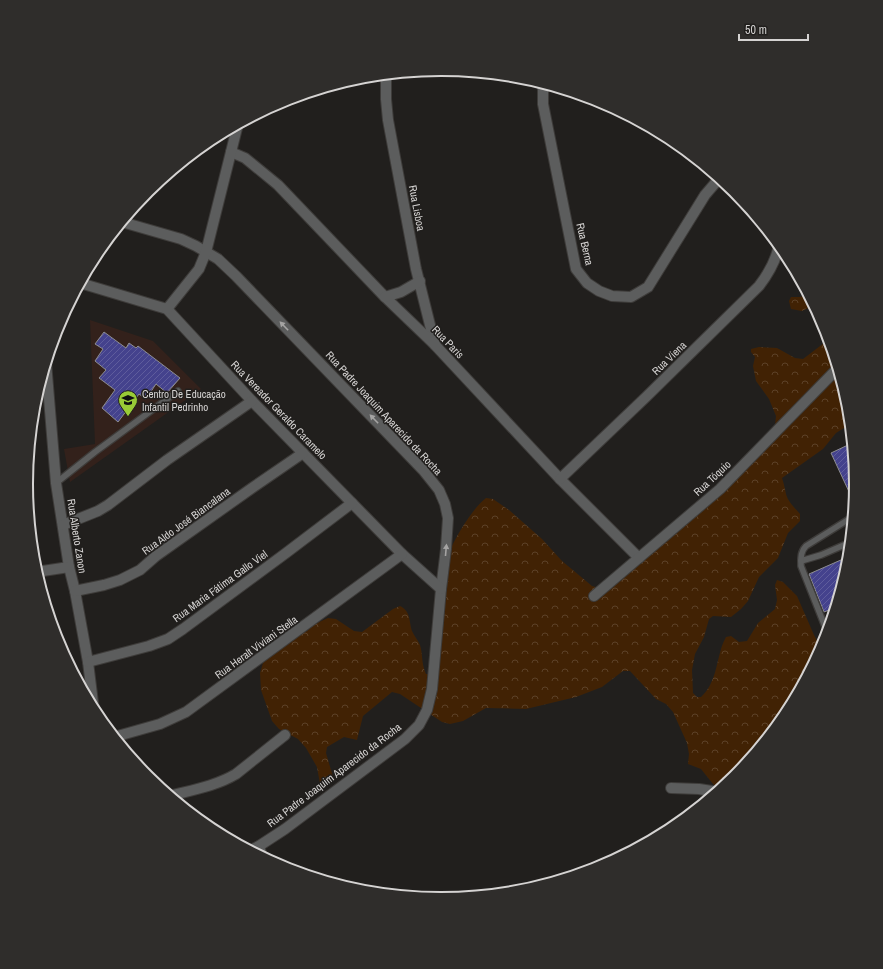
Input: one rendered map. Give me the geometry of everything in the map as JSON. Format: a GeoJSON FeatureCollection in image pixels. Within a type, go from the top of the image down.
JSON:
{"type":"FeatureCollection","features":[{"type":"Feature","properties":{"kind":"street","name":"Rua Lisboa"},"geometry":{"type":"LineString","coordinates":[[386,79],[388,120],[416,269],[435,345]]}},
{"type":"Feature","properties":{"kind":"street","name":"Rua Berna"},"geometry":{"type":"LineString","coordinates":[[544,89],[543,104],[576,269],[587,283],[599,291],[612,296],[631,297],[648,287],[705,195],[716,182]]}},
{"type":"Feature","properties":{"kind":"street"},"geometry":{"type":"LineString","coordinates":[[166,309],[199,269],[206,252],[236,132]]}},
{"type":"Feature","properties":{"kind":"street","name":"Rua Paris"},"geometry":{"type":"LineString","coordinates":[[231,152],[245,158],[278,185],[385,297],[435,345],[560,479],[639,558]]}},
{"type":"Feature","properties":{"kind":"street","name":"Rua Padre Joaquim Aparecido da Rocha"},"geometry":{"type":"LineString","coordinates":[[127,223],[181,239],[196,246],[218,260],[236,276],[423,470],[439,490],[446,504],[448,518],[446,549],[432,689],[427,710],[418,725],[405,739],[285,829],[256,848]]}},
{"type":"Feature","properties":{"kind":"street","name":"Rua Viena"},"geometry":{"type":"LineString","coordinates":[[560,479],[759,286],[768,275],[778,253]]}},
{"type":"Feature","properties":{"kind":"street"},"geometry":{"type":"LineString","coordinates":[[385,297],[401,292],[420,281]]}},
{"type":"Feature","properties":{"kind":"street","name":"Rua Vereador Geraldo Caramelo"},"geometry":{"type":"LineString","coordinates":[[85,285],[166,309],[252,401],[402,554],[441,589]]}},
{"type":"Feature","properties":{"kind":"street","name":"Rua Tóquio"},"geometry":{"type":"LineString","coordinates":[[594,596],[720,489],[834,372]]}},
{"type":"Feature","properties":{"kind":"street","name":"Rua Alberto Zanon"},"geometry":{"type":"LineString","coordinates":[[47,378],[56,483],[69,567],[88,662],[92,695]]}},
{"type":"Feature","properties":{"kind":"street"},"geometry":{"type":"LineString","coordinates":[[63,525],[98,511],[108,505],[167,460],[252,401]]}},
{"type":"Feature","properties":{"kind":"street","name":"Rua Aldo José Biancalana"},"geometry":{"type":"LineString","coordinates":[[75,591],[120,580],[140,570],[156,556],[304,453]]}},
{"type":"Feature","properties":{"kind":"street","name":"Rua Maria Fátima Gallo Viel"},"geometry":{"type":"LineString","coordinates":[[88,662],[149,646],[168,639],[352,503]]}},
{"type":"Feature","properties":{"kind":"street","name":"Rua Heralt Viviani Stella"},"geometry":{"type":"LineString","coordinates":[[119,736],[160,724],[186,712],[402,554]]}},
{"type":"Feature","properties":{"kind":"street"},"geometry":{"type":"LineString","coordinates":[[43,571],[69,567]]}},
{"type":"Feature","properties":{"kind":"street"},"geometry":{"type":"LineString","coordinates":[[175,794],[208,786],[227,779],[236,774],[285,735]]}},
{"type":"Feature","properties":{"kind":"street"},"geometry":{"type":"LineString","coordinates":[[671,788],[712,791]]}},
{"type":"Feature","properties":{"kind":"street"},"geometry":{"type":"LineString","coordinates":[[260,846],[261,851]]}},
{"type":"Feature","properties":{"kind":"lane"},"geometry":{"type":"LineString","coordinates":[[56,483],[178,390]]}},
{"type":"Feature","properties":{"kind":"lane"},"geometry":{"type":"LineString","coordinates":[[825,625],[801,566],[802,550],[848,520]]}},
{"type":"Feature","properties":{"kind":"lane"},"geometry":{"type":"LineString","coordinates":[[801,561],[846,544]]}},
{"type":"Feature","properties":{"kind":"shaded area","name":"Centro De Educação Infantil Pedrinho"},"geometry":{"type":"Polygon","coordinates":[[[90,320],[153,341],[201,389],[70,482],[64,449],[95,444],[90,320]]]}},
{"type":"Feature","properties":{"kind":"green space"},"geometry":{"type":"Polygon","coordinates":[[[803,295],[809,307],[802,311],[791,309],[789,301],[791,297],[803,295]]]}},
{"type":"Feature","properties":{"kind":"green space"},"geometry":{"type":"Polygon","coordinates":[[[824,343],[836,379],[846,428],[844,428],[836,433],[823,449],[782,478],[788,500],[800,514],[800,521],[788,533],[778,558],[759,577],[748,601],[741,609],[731,617],[713,616],[709,619],[704,637],[695,654],[692,670],[693,693],[697,697],[701,697],[706,692],[712,681],[721,648],[726,637],[731,636],[739,642],[747,641],[758,623],[775,609],[777,600],[775,585],[777,580],[783,582],[797,596],[818,643],[795,689],[766,733],[749,754],[716,787],[701,769],[688,764],[689,754],[687,743],[673,712],[666,704],[656,699],[630,671],[623,671],[602,687],[576,697],[526,709],[486,708],[463,721],[450,724],[442,722],[400,694],[392,692],[363,716],[357,740],[344,737],[327,747],[326,753],[333,777],[330,783],[324,787],[320,784],[317,767],[306,748],[298,739],[279,729],[272,721],[261,690],[260,673],[263,663],[272,652],[284,643],[307,631],[315,624],[328,618],[336,619],[354,631],[362,632],[393,609],[400,606],[404,608],[408,614],[412,631],[420,645],[422,652],[424,670],[426,674],[429,674],[451,548],[466,521],[486,498],[493,499],[509,510],[542,539],[562,561],[592,586],[599,588],[735,476],[775,425],[776,416],[769,399],[756,381],[753,366],[755,357],[751,352],[751,349],[759,347],[777,348],[795,358],[803,359],[824,343]]]}},
{"type":"Feature","properties":{"kind":"building"},"geometry":{"type":"Polygon","coordinates":[[[104,332],[126,348],[129,343],[136,348],[138,346],[180,378],[167,393],[156,384],[146,399],[139,394],[118,422],[102,408],[115,390],[99,378],[106,370],[95,361],[103,349],[95,344],[104,332]]]}},
{"type":"Feature","properties":{"kind":"building"},"geometry":{"type":"Polygon","coordinates":[[[848,445],[850,493],[831,453],[848,445]]]}},
{"type":"Feature","properties":{"kind":"building"},"geometry":{"type":"Polygon","coordinates":[[[843,559],[830,610],[824,612],[809,574],[843,559]]]}},
{"type":"Feature","properties":{"kind":"place","name":"Centro De Educação Infantil Pedrinho"},"geometry":{"type":"Point","coordinates":[128,417]}}]}
